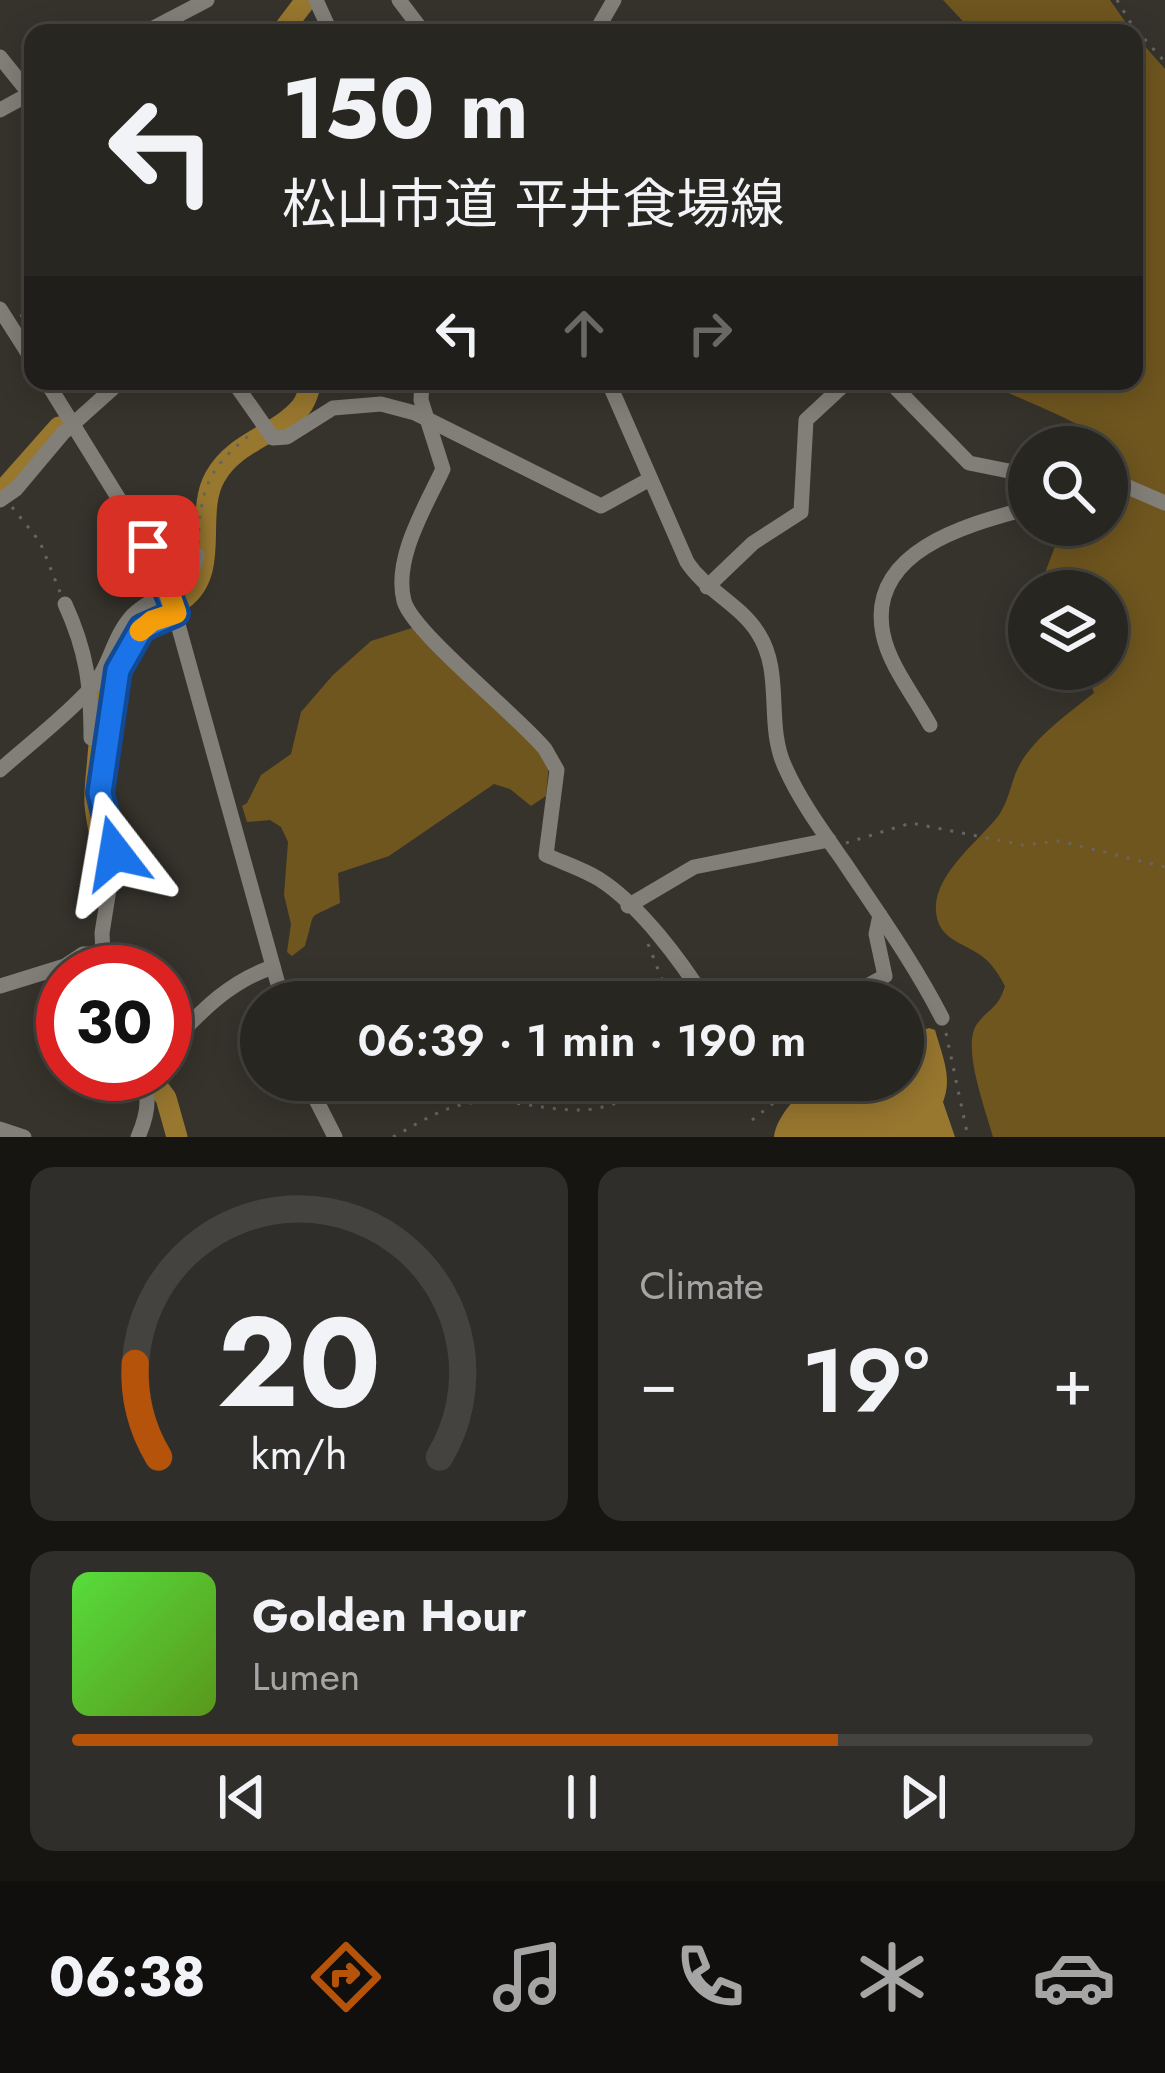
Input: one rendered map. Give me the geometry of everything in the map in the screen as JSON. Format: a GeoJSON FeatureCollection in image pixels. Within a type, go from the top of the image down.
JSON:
{"type":"FeatureCollection","features":[{"type":"Feature","properties":{"kind":"street"},"geometry":{"type":"LineString","coordinates":[[161,24],[207,0]]}},
{"type":"Feature","properties":{"kind":"street"},"geometry":{"type":"LineString","coordinates":[[399,0],[417,24]]}},
{"type":"Feature","properties":{"kind":"street"},"geometry":{"type":"LineString","coordinates":[[0,58],[24,85]]}},
{"type":"Feature","properties":{"kind":"street"},"geometry":{"type":"LineString","coordinates":[[0,309],[24,347]]}},
{"type":"Feature","properties":{"kind":"street"},"geometry":{"type":"LineString","coordinates":[[51,390],[148,546],[169,592],[277,981]]}},
{"type":"Feature","properties":{"kind":"street"},"geometry":{"type":"LineString","coordinates":[[0,500],[111,390]]}},
{"type":"Feature","properties":{"kind":"street"},"geometry":{"type":"LineString","coordinates":[[239,390],[264,430],[286,437],[322,413],[347,405],[381,404],[415,413],[601,506],[650,479]]}},
{"type":"Feature","properties":{"kind":"street"},"geometry":{"type":"LineString","coordinates":[[422,390],[443,469],[409,545],[405,604],[422,629],[545,748],[557,770],[546,855],[601,880],[650,926],[691,981]]}},
{"type":"Feature","properties":{"kind":"street"},"geometry":{"type":"LineString","coordinates":[[612,390],[677,544],[706,587],[744,614],[760,635],[772,676],[772,721],[782,762],[943,1018]]}},
{"type":"Feature","properties":{"kind":"street"},"geometry":{"type":"LineString","coordinates":[[706,587],[753,543],[801,512],[806,420],[838,390]]}},
{"type":"Feature","properties":{"kind":"street"},"geometry":{"type":"LineString","coordinates":[[898,390],[969,463],[1008,472]]}},
{"type":"Feature","properties":{"kind":"street"},"geometry":{"type":"LineString","coordinates":[[1128,487],[1165,503]]}},
{"type":"Feature","properties":{"kind":"street"},"geometry":{"type":"LineString","coordinates":[[930,725],[886,644],[882,618],[886,589],[906,560],[937,540],[1008,512]]}},
{"type":"Feature","properties":{"kind":"street"},"geometry":{"type":"LineString","coordinates":[[100,945],[115,853],[100,793],[101,675],[111,646],[135,613],[192,575],[197,555]]}},
{"type":"Feature","properties":{"kind":"street"},"geometry":{"type":"LineString","coordinates":[[65,604],[100,702]]}},
{"type":"Feature","properties":{"kind":"street"},"geometry":{"type":"LineString","coordinates":[[91,738],[100,702],[132,642],[152,621],[176,613]]}},
{"type":"Feature","properties":{"kind":"street"},"geometry":{"type":"LineString","coordinates":[[0,770],[100,702]]}},
{"type":"Feature","properties":{"kind":"street"},"geometry":{"type":"LineString","coordinates":[[628,906],[694,866],[831,843]]}},
{"type":"Feature","properties":{"kind":"street"},"geometry":{"type":"LineString","coordinates":[[877,981],[886,976],[876,934],[880,915]]}},
{"type":"Feature","properties":{"kind":"street"},"geometry":{"type":"LineString","coordinates":[[192,1021],[248,975],[273,967]]}},
{"type":"Feature","properties":{"kind":"street"},"geometry":{"type":"LineString","coordinates":[[0,986],[36,975]]}},
{"type":"Feature","properties":{"kind":"street"},"geometry":{"type":"LineString","coordinates":[[138,1137],[147,1101]]}},
{"type":"Feature","properties":{"kind":"street"},"geometry":{"type":"LineString","coordinates":[[316,1101],[335,1137]]}},
{"type":"Feature","properties":{"kind":"path"},"geometry":{"type":"LineString","coordinates":[[1143,37],[1165,62]]}},
{"type":"Feature","properties":{"kind":"path"},"geometry":{"type":"LineString","coordinates":[[10,325],[24,310]]}},
{"type":"Feature","properties":{"kind":"path"},"geometry":{"type":"LineString","coordinates":[[197,555],[208,477],[222,458],[264,430]]}},
{"type":"Feature","properties":{"kind":"path"},"geometry":{"type":"LineString","coordinates":[[0,500],[18,513],[40,542],[65,604]]}},
{"type":"Feature","properties":{"kind":"path"},"geometry":{"type":"LineString","coordinates":[[831,843],[874,837],[910,823],[1023,845],[1059,841],[1165,867]]}},
{"type":"Feature","properties":{"kind":"path"},"geometry":{"type":"LineString","coordinates":[[646,940],[663,981]]}},
{"type":"Feature","properties":{"kind":"path"},"geometry":{"type":"LineString","coordinates":[[924,1018],[943,1018],[968,1137]]}},
{"type":"Feature","properties":{"kind":"path"},"geometry":{"type":"LineString","coordinates":[[393,1137],[435,1112],[470,1103],[498,1101],[588,1110],[621,1101]]}},
{"type":"Feature","properties":{"kind":"path"},"geometry":{"type":"LineString","coordinates":[[752,1120],[776,1101]]}},
{"type":"Feature","properties":{"kind":"shaded area"},"geometry":{"type":"Polygon","coordinates":[[[943,0],[1110,0],[1127,24],[966,24],[943,0]]]}},
{"type":"Feature","properties":{"kind":"shaded area"},"geometry":{"type":"Polygon","coordinates":[[[1143,44],[1165,69],[1165,1137],[993,1137],[976,1079],[973,1034],[1005,986],[987,960],[943,930],[936,908],[945,878],[999,815],[1017,770],[1035,744],[1093,690],[1128,690],[1128,570],[1046,570],[1055,546],[1128,546],[1128,426],[1079,426],[1004,390],[1143,390],[1143,44]]]}},
{"type":"Feature","properties":{"kind":"shaded area"},"geometry":{"type":"Polygon","coordinates":[[[415,627],[526,733],[549,763],[546,796],[531,806],[510,789],[494,784],[389,856],[338,873],[340,903],[313,917],[305,946],[292,956],[287,952],[291,924],[284,895],[288,842],[281,827],[270,820],[247,822],[242,806],[261,775],[291,754],[301,712],[333,675],[371,641],[415,627]]]}},
{"type":"Feature","properties":{"kind":"shaded area"},"geometry":{"type":"Polygon","coordinates":[[[924,1030],[935,1030],[943,1057],[947,1084],[943,1102],[955,1137],[774,1137],[795,1101],[924,1101],[924,1030]]]}},
{"type":"Feature","properties":{"kind":"waterway"},"geometry":{"type":"LineString","coordinates":[[288,24],[306,0]]}},
{"type":"Feature","properties":{"kind":"waterway"},"geometry":{"type":"LineString","coordinates":[[183,599],[201,573],[206,508],[215,477],[234,455],[292,417],[308,390]]}},
{"type":"Feature","properties":{"kind":"waterway"},"geometry":{"type":"LineString","coordinates":[[5,488],[59,427]]}},
{"type":"Feature","properties":{"kind":"waterway"},"geometry":{"type":"LineString","coordinates":[[104,888],[95,798],[106,692],[130,635],[163,608]]}},
{"type":"Feature","properties":{"kind":"waterway"},"geometry":{"type":"LineString","coordinates":[[167,1101],[177,1137]]}},
{"type":"Feature","properties":{"kind":"slow traffic"},"geometry":{"type":"LineString","coordinates":[[140,631],[176,613],[167,586]]}},
{"type":"Feature","properties":{"kind":"route"},"geometry":{"type":"LineString","coordinates":[[115,853],[100,793],[118,670],[142,628],[176,613],[148,546]]}}]}
